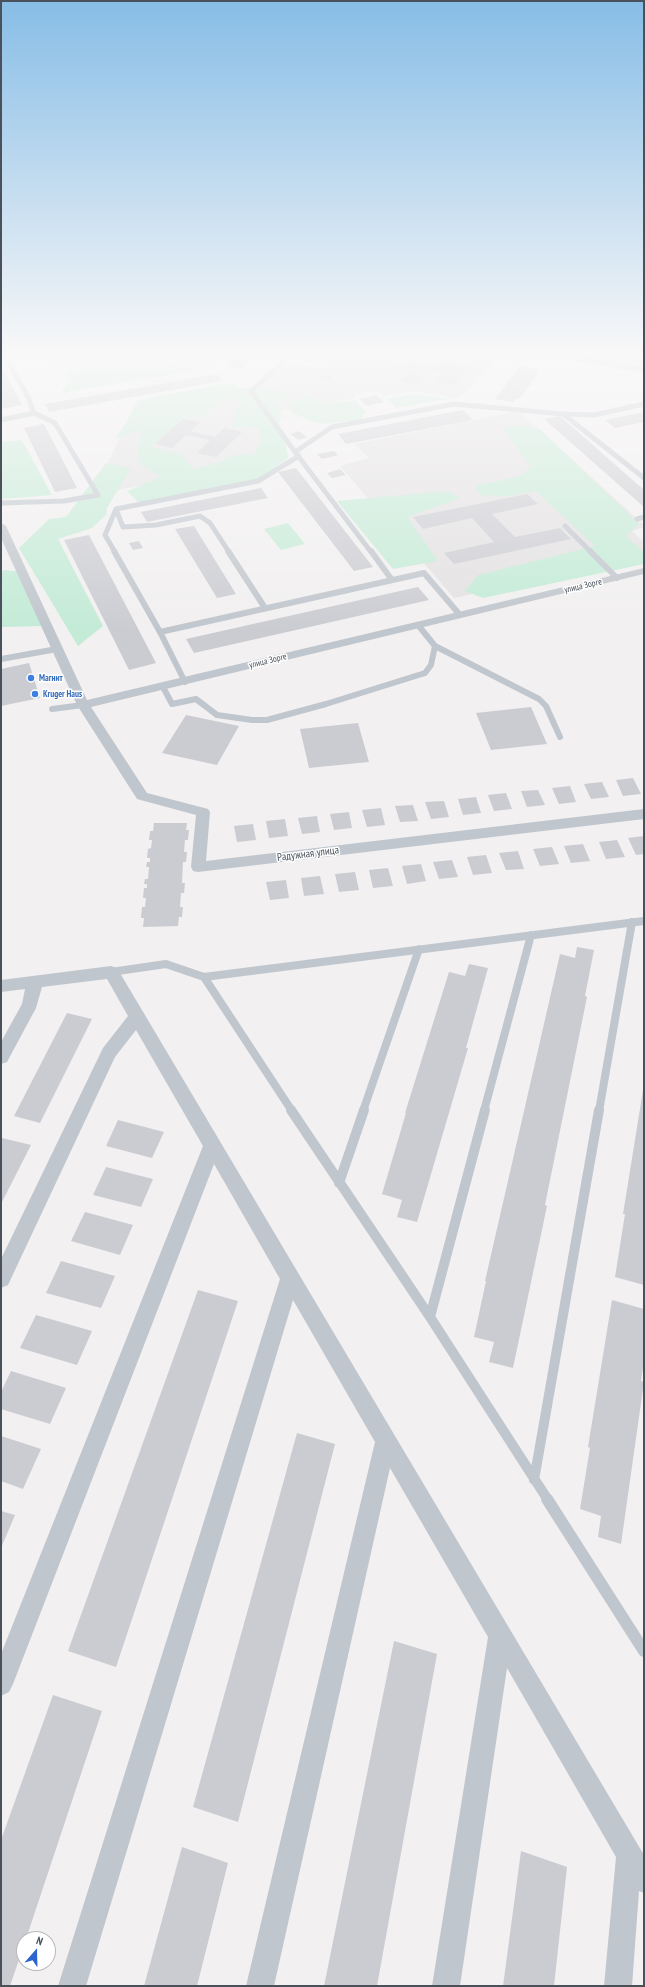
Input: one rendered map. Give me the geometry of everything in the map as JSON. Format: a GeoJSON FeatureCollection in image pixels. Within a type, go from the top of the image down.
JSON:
{"type":"FeatureCollection","features":[{"type":"Feature","properties":{"kind":"street"},"geometry":{"type":"LineString","coordinates":[[1,526],[83,705]]}},
{"type":"Feature","properties":{"kind":"street","name":"улица Зорге"},"geometry":{"type":"LineString","coordinates":[[83,705],[644,572]]}},
{"type":"Feature","properties":{"kind":"street","name":"Радужная улица"},"geometry":{"type":"LineString","coordinates":[[83,705],[142,796],[203,812],[198,867],[644,814]]}},
{"type":"Feature","properties":{"kind":"street"},"geometry":{"type":"LineString","coordinates":[[1,986],[111,972],[644,1880]]}},
{"type":"Feature","properties":{"kind":"street"},"geometry":{"type":"LineString","coordinates":[[1,1057],[30,1004],[35,982]]}},
{"type":"Feature","properties":{"kind":"street"},"geometry":{"type":"LineString","coordinates":[[1,1279],[109,1053],[137,1017]]}},
{"type":"Feature","properties":{"kind":"street"},"geometry":{"type":"LineString","coordinates":[[1,1684],[212,1145]]}},
{"type":"Feature","properties":{"kind":"street"},"geometry":{"type":"LineString","coordinates":[[72,1986],[290,1278]]}},
{"type":"Feature","properties":{"kind":"street"},"geometry":{"type":"LineString","coordinates":[[260,1986],[386,1440]]}},
{"type":"Feature","properties":{"kind":"street"},"geometry":{"type":"LineString","coordinates":[[446,1986],[500,1635]]}},
{"type":"Feature","properties":{"kind":"street"},"geometry":{"type":"LineString","coordinates":[[618,1986],[629,1855]]}},
{"type":"Feature","properties":{"kind":"lane"},"geometry":{"type":"LineString","coordinates":[[1,503],[64,501],[98,495],[69,447]]}},
{"type":"Feature","properties":{"kind":"lane"},"geometry":{"type":"LineString","coordinates":[[292,447],[392,580]]}},
{"type":"Feature","properties":{"kind":"lane"},"geometry":{"type":"LineString","coordinates":[[116,509],[258,480],[306,447]]}},
{"type":"Feature","properties":{"kind":"lane"},"geometry":{"type":"LineString","coordinates":[[604,447],[644,478]]}},
{"type":"Feature","properties":{"kind":"lane"},"geometry":{"type":"LineString","coordinates":[[116,509],[122,527],[156,525],[200,516],[210,523],[265,608]]}},
{"type":"Feature","properties":{"kind":"lane"},"geometry":{"type":"LineString","coordinates":[[116,509],[105,535],[160,632],[185,682]]}},
{"type":"Feature","properties":{"kind":"lane"},"geometry":{"type":"LineString","coordinates":[[637,519],[644,517]]}},
{"type":"Feature","properties":{"kind":"lane"},"geometry":{"type":"LineString","coordinates":[[565,526],[617,578]]}},
{"type":"Feature","properties":{"kind":"lane"},"geometry":{"type":"LineString","coordinates":[[160,632],[424,573],[460,615]]}},
{"type":"Feature","properties":{"kind":"lane"},"geometry":{"type":"LineString","coordinates":[[418,625],[435,646],[539,699],[546,706],[560,737]]}},
{"type":"Feature","properties":{"kind":"lane"},"geometry":{"type":"LineString","coordinates":[[163,686],[172,704],[196,699],[217,715],[267,720],[326,704],[425,673],[431,665],[435,646]]}},
{"type":"Feature","properties":{"kind":"lane"},"geometry":{"type":"LineString","coordinates":[[1,659],[57,649]]}},
{"type":"Feature","properties":{"kind":"lane"},"geometry":{"type":"LineString","coordinates":[[52,709],[83,705]]}},
{"type":"Feature","properties":{"kind":"lane"},"geometry":{"type":"LineString","coordinates":[[111,972],[166,964],[204,977],[644,921]]}},
{"type":"Feature","properties":{"kind":"lane"},"geometry":{"type":"LineString","coordinates":[[534,1480],[632,922]]}},
{"type":"Feature","properties":{"kind":"lane"},"geometry":{"type":"LineString","coordinates":[[430,1317],[531,935]]}},
{"type":"Feature","properties":{"kind":"lane"},"geometry":{"type":"LineString","coordinates":[[339,1183],[419,949]]}},
{"type":"Feature","properties":{"kind":"lane"},"geometry":{"type":"LineString","coordinates":[[204,977],[339,1183],[430,1317],[644,1651]]}},
{"type":"Feature","properties":{"kind":"shaded area"},"geometry":{"type":"Polygon","coordinates":[[[115,447],[279,447],[273,459],[108,492],[104,471],[115,447]]]}},
{"type":"Feature","properties":{"kind":"shaded area"},"geometry":{"type":"Polygon","coordinates":[[[357,447],[558,447],[644,525],[644,527],[632,531],[644,542],[644,554],[454,598],[340,466],[369,458],[357,447]]]}},
{"type":"Feature","properties":{"kind":"green space"},"geometry":{"type":"Polygon","coordinates":[[[1,447],[26,447],[52,495],[1,499],[1,447]]]}},
{"type":"Feature","properties":{"kind":"green space"},"geometry":{"type":"Polygon","coordinates":[[[138,447],[150,447],[180,454],[194,469],[218,463],[234,455],[255,454],[258,447],[286,447],[288,458],[251,485],[141,505],[127,491],[161,477],[141,465],[137,452],[138,447]]]}},
{"type":"Feature","properties":{"kind":"green space"},"geometry":{"type":"Polygon","coordinates":[[[516,447],[558,447],[639,524],[625,536],[644,552],[644,564],[483,598],[465,591],[478,575],[595,546],[536,491],[508,496],[481,495],[474,486],[520,476],[531,467],[516,447]]]}},
{"type":"Feature","properties":{"kind":"green space"},"geometry":{"type":"Polygon","coordinates":[[[106,463],[131,468],[107,508],[106,515],[92,528],[58,539],[103,626],[78,646],[19,548],[49,519],[66,517],[106,463]]]}},
{"type":"Feature","properties":{"kind":"green space"},"geometry":{"type":"Polygon","coordinates":[[[448,491],[460,498],[407,517],[438,561],[393,569],[337,501],[448,491]]]}},
{"type":"Feature","properties":{"kind":"green space"},"geometry":{"type":"Polygon","coordinates":[[[288,523],[305,544],[281,550],[264,529],[288,523]]]}},
{"type":"Feature","properties":{"kind":"green space"},"geometry":{"type":"Polygon","coordinates":[[[3,570],[25,572],[42,626],[1,627],[1,575],[3,570]]]}},
{"type":"Feature","properties":{"kind":"building"},"geometry":{"type":"Polygon","coordinates":[[[33,447],[56,447],[77,488],[55,492],[33,447]]]}},
{"type":"Feature","properties":{"kind":"building"},"geometry":{"type":"Polygon","coordinates":[[[203,447],[227,447],[216,457],[197,453],[203,447]]]}},
{"type":"Feature","properties":{"kind":"building"},"geometry":{"type":"Polygon","coordinates":[[[576,447],[595,447],[644,490],[644,507],[576,447]]]}},
{"type":"Feature","properties":{"kind":"building"},"geometry":{"type":"Polygon","coordinates":[[[334,451],[338,455],[322,459],[317,454],[334,451]]]}},
{"type":"Feature","properties":{"kind":"building"},"geometry":{"type":"Polygon","coordinates":[[[296,468],[373,567],[354,571],[278,472],[296,468]]]}},
{"type":"Feature","properties":{"kind":"building"},"geometry":{"type":"Polygon","coordinates":[[[340,469],[346,475],[332,478],[327,473],[340,469]]]}},
{"type":"Feature","properties":{"kind":"building"},"geometry":{"type":"Polygon","coordinates":[[[261,488],[268,498],[147,522],[141,512],[261,488]]]}},
{"type":"Feature","properties":{"kind":"building"},"geometry":{"type":"Polygon","coordinates":[[[527,494],[538,504],[492,514],[515,537],[560,528],[571,539],[454,564],[444,553],[494,542],[472,518],[423,529],[413,517],[527,494]]]}},
{"type":"Feature","properties":{"kind":"building"},"geometry":{"type":"Polygon","coordinates":[[[194,526],[236,594],[217,598],[175,529],[194,526]]]}},
{"type":"Feature","properties":{"kind":"building"},"geometry":{"type":"Polygon","coordinates":[[[89,535],[156,663],[129,670],[64,540],[89,535]]]}},
{"type":"Feature","properties":{"kind":"building"},"geometry":{"type":"Polygon","coordinates":[[[139,541],[143,548],[133,550],[129,543],[139,541]]]}},
{"type":"Feature","properties":{"kind":"building"},"geometry":{"type":"Polygon","coordinates":[[[418,587],[429,600],[194,653],[186,639],[418,587]]]}},
{"type":"Feature","properties":{"kind":"building"},"geometry":{"type":"Polygon","coordinates":[[[29,663],[40,698],[1,706],[1,669],[29,663]]]}},
{"type":"Feature","properties":{"kind":"building"},"geometry":{"type":"Polygon","coordinates":[[[531,707],[547,744],[491,750],[476,713],[531,707]]]}},
{"type":"Feature","properties":{"kind":"building"},"geometry":{"type":"Polygon","coordinates":[[[186,715],[239,726],[217,765],[162,753],[186,715]]]}},
{"type":"Feature","properties":{"kind":"building"},"geometry":{"type":"Polygon","coordinates":[[[358,723],[369,762],[309,768],[300,729],[358,723]]]}},
{"type":"Feature","properties":{"kind":"building"},"geometry":{"type":"Polygon","coordinates":[[[633,778],[641,794],[623,796],[616,780],[633,778]]]}},
{"type":"Feature","properties":{"kind":"building"},"geometry":{"type":"Polygon","coordinates":[[[602,782],[609,797],[591,799],[584,784],[602,782]]]}},
{"type":"Feature","properties":{"kind":"building"},"geometry":{"type":"Polygon","coordinates":[[[570,786],[576,802],[559,804],[552,788],[570,786]]]}},
{"type":"Feature","properties":{"kind":"building"},"geometry":{"type":"Polygon","coordinates":[[[538,790],[545,805],[527,807],[521,791],[538,790]]]}},
{"type":"Feature","properties":{"kind":"building"},"geometry":{"type":"Polygon","coordinates":[[[506,793],[512,809],[494,811],[488,795],[506,793]]]}},
{"type":"Feature","properties":{"kind":"building"},"geometry":{"type":"Polygon","coordinates":[[[476,797],[481,813],[463,815],[458,799],[476,797]]]}},
{"type":"Feature","properties":{"kind":"building"},"geometry":{"type":"Polygon","coordinates":[[[444,801],[449,817],[431,819],[425,802],[444,801]]]}},
{"type":"Feature","properties":{"kind":"building"},"geometry":{"type":"Polygon","coordinates":[[[413,805],[418,821],[400,822],[395,806],[413,805]]]}},
{"type":"Feature","properties":{"kind":"building"},"geometry":{"type":"Polygon","coordinates":[[[381,808],[385,825],[367,827],[362,810],[381,808]]]}},
{"type":"Feature","properties":{"kind":"building"},"geometry":{"type":"Polygon","coordinates":[[[349,812],[352,828],[334,830],[330,814],[349,812]]]}},
{"type":"Feature","properties":{"kind":"building"},"geometry":{"type":"Polygon","coordinates":[[[317,816],[320,832],[302,834],[298,818],[317,816]]]}},
{"type":"Feature","properties":{"kind":"building"},"geometry":{"type":"Polygon","coordinates":[[[285,819],[288,836],[269,838],[266,821],[285,819]]]}},
{"type":"Feature","properties":{"kind":"building"},"geometry":{"type":"Polygon","coordinates":[[[154,823],[187,823],[186,830],[189,830],[188,840],[185,840],[184,852],[187,852],[186,862],[183,862],[182,883],[185,883],[184,893],[181,893],[180,907],[183,907],[182,917],[179,917],[178,926],[143,927],[144,918],[141,918],[142,907],[145,907],[146,898],[143,898],[144,888],[147,888],[147,884],[144,884],[145,879],[148,879],[149,867],[146,867],[147,862],[150,862],[150,858],[147,858],[148,849],[151,848],[152,840],[149,840],[150,831],[153,831],[154,823]]]}},
{"type":"Feature","properties":{"kind":"building"},"geometry":{"type":"Polygon","coordinates":[[[253,824],[256,840],[237,842],[234,826],[253,824]]]}},
{"type":"Feature","properties":{"kind":"building"},"geometry":{"type":"Polygon","coordinates":[[[644,836],[644,854],[636,855],[628,838],[644,836]]]}},
{"type":"Feature","properties":{"kind":"building"},"geometry":{"type":"Polygon","coordinates":[[[617,840],[625,857],[606,859],[599,842],[617,840]]]}},
{"type":"Feature","properties":{"kind":"building"},"geometry":{"type":"Polygon","coordinates":[[[583,844],[590,861],[571,863],[564,846],[583,844]]]}},
{"type":"Feature","properties":{"kind":"building"},"geometry":{"type":"Polygon","coordinates":[[[552,847],[559,864],[540,866],[533,849],[552,847]]]}},
{"type":"Feature","properties":{"kind":"building"},"geometry":{"type":"Polygon","coordinates":[[[518,851],[524,869],[506,870],[499,853],[518,851]]]}},
{"type":"Feature","properties":{"kind":"building"},"geometry":{"type":"Polygon","coordinates":[[[486,855],[492,873],[473,875],[467,857],[486,855]]]}},
{"type":"Feature","properties":{"kind":"building"},"geometry":{"type":"Polygon","coordinates":[[[452,860],[458,877],[439,879],[433,862],[452,860]]]}},
{"type":"Feature","properties":{"kind":"building"},"geometry":{"type":"Polygon","coordinates":[[[421,864],[426,881],[407,884],[402,866],[421,864]]]}},
{"type":"Feature","properties":{"kind":"building"},"geometry":{"type":"Polygon","coordinates":[[[388,868],[393,886],[373,888],[369,870],[388,868]]]}},
{"type":"Feature","properties":{"kind":"building"},"geometry":{"type":"Polygon","coordinates":[[[355,872],[359,890],[339,892],[335,874],[355,872]]]}},
{"type":"Feature","properties":{"kind":"building"},"geometry":{"type":"Polygon","coordinates":[[[320,876],[324,894],[304,896],[301,878],[320,876]]]}},
{"type":"Feature","properties":{"kind":"building"},"geometry":{"type":"Polygon","coordinates":[[[286,880],[289,898],[270,900],[266,882],[286,880]]]}},
{"type":"Feature","properties":{"kind":"building"},"geometry":{"type":"Polygon","coordinates":[[[577,947],[594,950],[585,996],[587,997],[545,1205],[547,1206],[513,1368],[489,1362],[494,1342],[474,1337],[485,1281],[560,954],[575,958],[577,947]]]}},
{"type":"Feature","properties":{"kind":"building"},"geometry":{"type":"Polygon","coordinates":[[[469,964],[488,968],[466,1048],[468,1048],[417,1222],[397,1217],[402,1200],[382,1194],[405,1113],[449,972],[465,976],[469,964]]]}},
{"type":"Feature","properties":{"kind":"building"},"geometry":{"type":"Polygon","coordinates":[[[67,1013],[92,1019],[40,1123],[14,1116],[67,1013]]]}},
{"type":"Feature","properties":{"kind":"building"},"geometry":{"type":"Polygon","coordinates":[[[643,1090],[644,1285],[615,1277],[625,1214],[623,1214],[643,1090]]]}},
{"type":"Feature","properties":{"kind":"building"},"geometry":{"type":"Polygon","coordinates":[[[118,1120],[164,1132],[152,1158],[106,1146],[118,1120]]]}},
{"type":"Feature","properties":{"kind":"building"},"geometry":{"type":"Polygon","coordinates":[[[2,1138],[31,1145],[1,1204],[1,1140],[2,1138]]]}},
{"type":"Feature","properties":{"kind":"building"},"geometry":{"type":"Polygon","coordinates":[[[106,1167],[153,1179],[141,1207],[93,1195],[106,1167]]]}},
{"type":"Feature","properties":{"kind":"building"},"geometry":{"type":"Polygon","coordinates":[[[85,1212],[133,1225],[120,1255],[71,1241],[85,1212]]]}},
{"type":"Feature","properties":{"kind":"building"},"geometry":{"type":"Polygon","coordinates":[[[61,1261],[115,1276],[101,1308],[46,1293],[61,1261]]]}},
{"type":"Feature","properties":{"kind":"building"},"geometry":{"type":"Polygon","coordinates":[[[198,1290],[238,1301],[116,1667],[68,1651],[198,1290]]]}},
{"type":"Feature","properties":{"kind":"building"},"geometry":{"type":"Polygon","coordinates":[[[612,1300],[644,1309],[644,1361],[641,1381],[644,1382],[621,1544],[598,1537],[601,1516],[580,1509],[590,1448],[588,1447],[612,1300]]]}},
{"type":"Feature","properties":{"kind":"building"},"geometry":{"type":"Polygon","coordinates":[[[36,1315],[92,1331],[77,1365],[20,1348],[36,1315]]]}},
{"type":"Feature","properties":{"kind":"building"},"geometry":{"type":"Polygon","coordinates":[[[11,1371],[66,1388],[50,1424],[1,1409],[1,1392],[11,1371]]]}},
{"type":"Feature","properties":{"kind":"building"},"geometry":{"type":"Polygon","coordinates":[[[297,1433],[335,1444],[238,1822],[193,1807],[297,1433]]]}},
{"type":"Feature","properties":{"kind":"building"},"geometry":{"type":"Polygon","coordinates":[[[1,1436],[41,1449],[23,1489],[1,1481],[1,1436]]]}},
{"type":"Feature","properties":{"kind":"building"},"geometry":{"type":"Polygon","coordinates":[[[1,1511],[15,1515],[1,1548],[1,1511]]]}},
{"type":"Feature","properties":{"kind":"building"},"geometry":{"type":"Polygon","coordinates":[[[394,1641],[437,1654],[377,1986],[324,1986],[394,1641]]]}},
{"type":"Feature","properties":{"kind":"building"},"geometry":{"type":"Polygon","coordinates":[[[53,1695],[102,1711],[29,1931],[16,1931],[16,1968],[10,1986],[1,1986],[1,1840],[53,1695]]]}},
{"type":"Feature","properties":{"kind":"building"},"geometry":{"type":"Polygon","coordinates":[[[182,1847],[228,1863],[197,1986],[144,1986],[182,1847]]]}},
{"type":"Feature","properties":{"kind":"building"},"geometry":{"type":"Polygon","coordinates":[[[521,1851],[567,1867],[554,1986],[503,1986],[521,1851]]]}},
{"type":"Feature","properties":{"kind":"place","name":"Магнит"},"geometry":{"type":"Point","coordinates":[31,678]}},
{"type":"Feature","properties":{"kind":"place","name":"Kruger Haus"},"geometry":{"type":"Point","coordinates":[35,694]}}]}
